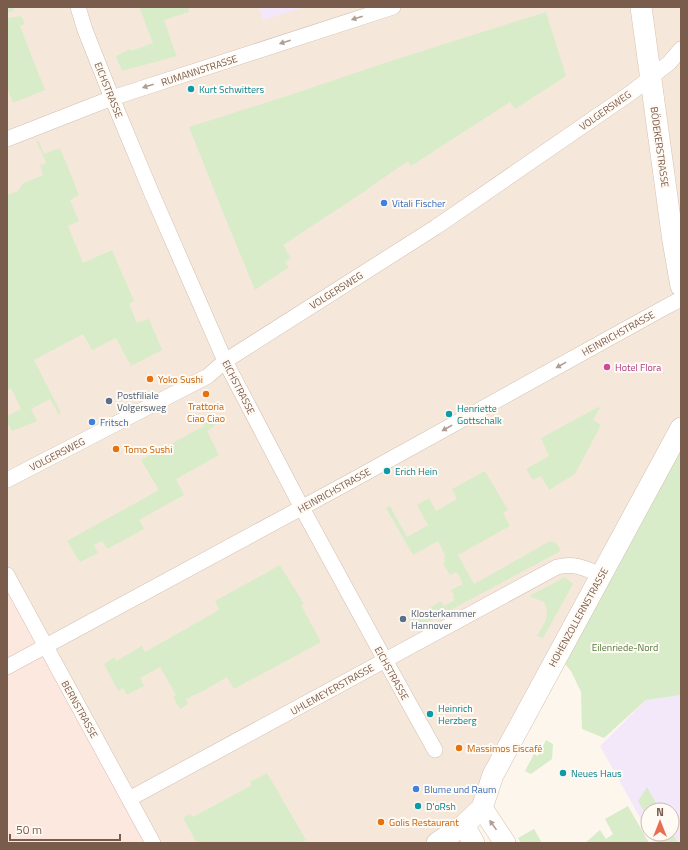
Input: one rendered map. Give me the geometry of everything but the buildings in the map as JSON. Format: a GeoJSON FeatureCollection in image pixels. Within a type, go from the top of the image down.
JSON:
{"type":"FeatureCollection","features":[{"type":"Feature","properties":{"kind":"street","name":"EICHSTRASSE"},"geometry":{"type":"LineString","coordinates":[[78,7],[85,30],[112,98],[225,361],[302,508],[435,750]]}},
{"type":"Feature","properties":{"kind":"street","name":"RUMANNSTRASSE"},"geometry":{"type":"LineString","coordinates":[[7,139],[112,98],[393,7]]}},
{"type":"Feature","properties":{"kind":"street","name":"BÖDEKERSTRASSE"},"geometry":{"type":"LineString","coordinates":[[641,7],[673,241],[681,286]]}},
{"type":"Feature","properties":{"kind":"street","name":"VOLGERSWEG"},"geometry":{"type":"LineString","coordinates":[[7,480],[208,376],[225,361],[436,228],[625,96],[669,63],[681,49]]}},
{"type":"Feature","properties":{"kind":"street","name":"HEINRICHSTRASSE"},"geometry":{"type":"LineString","coordinates":[[7,667],[302,508],[662,308],[681,300]]}},
{"type":"Feature","properties":{"kind":"street","name":"HOHENZOLLERNSTRASSE"},"geometry":{"type":"LineString","coordinates":[[482,808],[493,775],[681,428]]}},
{"type":"Feature","properties":{"kind":"street","name":"UHLEMEYERSTRASSE"},"geometry":{"type":"LineString","coordinates":[[129,799],[557,567],[575,565],[601,575]]}},
{"type":"Feature","properties":{"kind":"street","name":"BERNSTRASSE"},"geometry":{"type":"LineString","coordinates":[[7,575],[153,843]]}},
{"type":"Feature","properties":{"kind":"street"},"geometry":{"type":"LineString","coordinates":[[437,843],[464,825],[482,808],[505,843]]}},
{"type":"Feature","properties":{"kind":"street"},"geometry":{"type":"LineString","coordinates":[[464,825],[474,843]]}},
{"type":"Feature","properties":{"kind":"shaded area"},"geometry":{"type":"Polygon","coordinates":[[[7,7],[681,7],[681,428],[485,800],[437,843],[153,843],[7,575],[7,7]]]}},
{"type":"Feature","properties":{"kind":"shaded area"},"geometry":{"type":"Polygon","coordinates":[[[259,7],[301,7],[302,8],[263,20],[259,7]]]}},
{"type":"Feature","properties":{"kind":"shaded area"},"geometry":{"type":"Polygon","coordinates":[[[7,575],[153,843],[7,843],[7,575]]]}},
{"type":"Feature","properties":{"kind":"shaded area"},"geometry":{"type":"Polygon","coordinates":[[[681,695],[681,843],[653,842],[680,842],[680,802],[640,802],[640,818],[600,746],[646,700],[681,695]]]}},
{"type":"Feature","properties":{"kind":"green space"},"geometry":{"type":"Polygon","coordinates":[[[7,7],[14,7],[14,11],[7,13],[7,7]]]}},
{"type":"Feature","properties":{"kind":"green space"},"geometry":{"type":"Polygon","coordinates":[[[139,7],[188,7],[189,12],[164,20],[177,56],[122,71],[116,56],[130,49],[131,51],[153,43],[139,7]]]}},
{"type":"Feature","properties":{"kind":"green space"},"geometry":{"type":"Polygon","coordinates":[[[546,12],[566,76],[515,109],[510,102],[411,166],[408,161],[283,245],[291,258],[285,262],[289,267],[255,290],[189,127],[546,12]]]}},
{"type":"Feature","properties":{"kind":"green space"},"geometry":{"type":"Polygon","coordinates":[[[7,13],[8,18],[21,16],[25,24],[20,26],[45,90],[13,103],[7,88],[7,13]]]}},
{"type":"Feature","properties":{"kind":"green space"},"geometry":{"type":"Polygon","coordinates":[[[36,140],[39,142],[44,154],[60,148],[79,195],[70,200],[79,221],[68,226],[83,263],[112,250],[134,301],[129,304],[137,323],[149,319],[162,350],[131,366],[116,338],[92,350],[83,334],[34,360],[61,413],[59,415],[50,399],[31,409],[37,421],[12,431],[7,422],[7,416],[21,409],[11,388],[7,390],[7,195],[18,191],[22,184],[43,175],[40,165],[46,163],[36,140]]]}},
{"type":"Feature","properties":{"kind":"green space"},"geometry":{"type":"Polygon","coordinates":[[[598,407],[600,408],[593,420],[601,425],[575,474],[549,490],[541,476],[533,480],[526,469],[549,456],[541,438],[598,407]]]}},
{"type":"Feature","properties":{"kind":"green space"},"geometry":{"type":"Polygon","coordinates":[[[209,416],[215,426],[207,431],[219,455],[176,479],[184,495],[139,520],[144,529],[107,549],[102,541],[94,545],[98,553],[80,562],[67,541],[159,490],[141,460],[204,426],[202,421],[209,416]]]}},
{"type":"Feature","properties":{"kind":"green space","name":"Eilenriede-Nord"},"geometry":{"type":"Polygon","coordinates":[[[681,428],[681,695],[646,700],[604,738],[582,729],[581,692],[571,671],[557,655],[681,428]]]}},
{"type":"Feature","properties":{"kind":"green space"},"geometry":{"type":"Polygon","coordinates":[[[485,471],[508,510],[503,513],[510,526],[458,555],[474,584],[550,541],[556,543],[560,549],[559,552],[417,628],[414,628],[409,620],[440,602],[444,606],[455,600],[452,596],[454,595],[451,590],[463,584],[457,572],[450,575],[444,565],[445,555],[438,541],[413,555],[386,508],[390,506],[407,537],[428,525],[417,505],[429,498],[436,511],[457,499],[452,489],[485,471]]]}},
{"type":"Feature","properties":{"kind":"green space"},"geometry":{"type":"Polygon","coordinates":[[[280,565],[304,604],[301,605],[321,642],[234,689],[227,677],[186,699],[188,704],[180,709],[173,697],[176,695],[160,667],[140,678],[144,686],[127,695],[123,688],[118,691],[104,664],[114,657],[116,661],[142,646],[145,652],[219,610],[215,601],[280,565]]]}},
{"type":"Feature","properties":{"kind":"green space"},"geometry":{"type":"Polygon","coordinates":[[[565,577],[573,584],[543,638],[537,636],[546,620],[546,607],[544,602],[529,596],[565,577]]]}},
{"type":"Feature","properties":{"kind":"green space"},"geometry":{"type":"Polygon","coordinates":[[[546,740],[553,744],[552,759],[531,774],[525,771],[534,754],[538,756],[546,740]]]}},
{"type":"Feature","properties":{"kind":"green space"},"geometry":{"type":"Polygon","coordinates":[[[267,773],[306,840],[301,843],[197,843],[183,818],[190,814],[193,817],[252,785],[250,782],[267,773]]]}},
{"type":"Feature","properties":{"kind":"green space"},"geometry":{"type":"Polygon","coordinates":[[[647,787],[655,802],[640,802],[640,805],[638,801],[647,787]]]}},
{"type":"Feature","properties":{"kind":"green space"},"geometry":{"type":"Polygon","coordinates":[[[628,806],[640,827],[640,842],[649,843],[585,843],[600,830],[606,839],[613,834],[605,819],[628,806]]]}},
{"type":"Feature","properties":{"kind":"green space"},"geometry":{"type":"Polygon","coordinates":[[[534,829],[542,843],[521,843],[518,838],[534,829]]]}},
{"type":"Feature","properties":{"kind":"green space"},"geometry":{"type":"Polygon","coordinates":[[[660,842],[678,843],[661,843],[660,842]]]}},
{"type":"Feature","properties":{"kind":"place","name":"Kurt Schwitters"},"geometry":{"type":"Point","coordinates":[191,89]}},
{"type":"Feature","properties":{"kind":"place","name":"Vitali Fischer"},"geometry":{"type":"Point","coordinates":[384,203]}},
{"type":"Feature","properties":{"kind":"place","name":"Hotel Flora"},"geometry":{"type":"Point","coordinates":[607,367]}},
{"type":"Feature","properties":{"kind":"place","name":"Yoko Sushi"},"geometry":{"type":"Point","coordinates":[150,379]}},
{"type":"Feature","properties":{"kind":"place","name":"Trattoria Ciao Ciao"},"geometry":{"type":"Point","coordinates":[206,394]}},
{"type":"Feature","properties":{"kind":"place","name":"Postfiliale Volgersweg"},"geometry":{"type":"Point","coordinates":[109,401]}},
{"type":"Feature","properties":{"kind":"place","name":"Henriette Gottschalk"},"geometry":{"type":"Point","coordinates":[449,414]}},
{"type":"Feature","properties":{"kind":"place","name":"Fritsch"},"geometry":{"type":"Point","coordinates":[92,422]}},
{"type":"Feature","properties":{"kind":"place","name":"Tomo Sushi"},"geometry":{"type":"Point","coordinates":[116,449]}},
{"type":"Feature","properties":{"kind":"place","name":"Erich Hein"},"geometry":{"type":"Point","coordinates":[387,471]}},
{"type":"Feature","properties":{"kind":"place","name":"Klosterkammer Hannover"},"geometry":{"type":"Point","coordinates":[403,619]}},
{"type":"Feature","properties":{"kind":"place","name":"Heinrich Herzberg"},"geometry":{"type":"Point","coordinates":[430,714]}},
{"type":"Feature","properties":{"kind":"place","name":"Massimos Eiscafé"},"geometry":{"type":"Point","coordinates":[459,748]}},
{"type":"Feature","properties":{"kind":"place","name":"Neues Haus"},"geometry":{"type":"Point","coordinates":[563,773]}},
{"type":"Feature","properties":{"kind":"place","name":"Blume und Raum"},"geometry":{"type":"Point","coordinates":[416,789]}},
{"type":"Feature","properties":{"kind":"place","name":"D'oRsh"},"geometry":{"type":"Point","coordinates":[418,806]}},
{"type":"Feature","properties":{"kind":"place","name":"Golis Restaurant"},"geometry":{"type":"Point","coordinates":[381,822]}}]}
